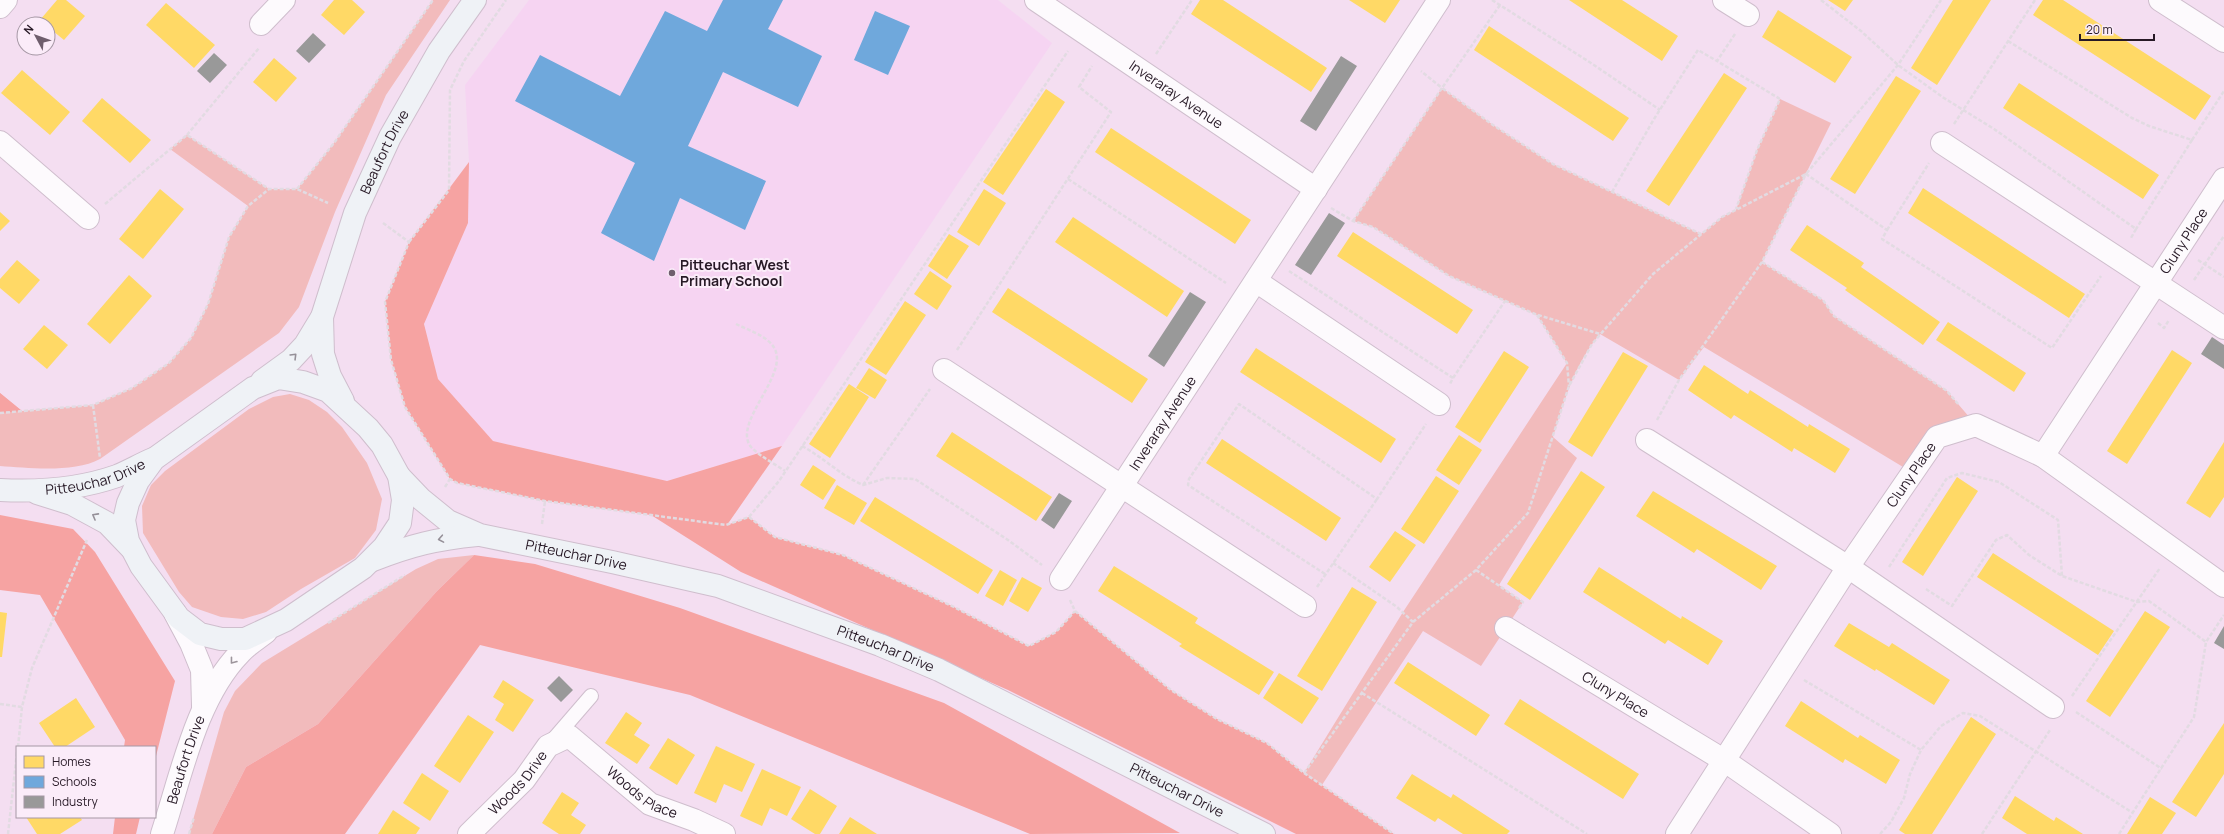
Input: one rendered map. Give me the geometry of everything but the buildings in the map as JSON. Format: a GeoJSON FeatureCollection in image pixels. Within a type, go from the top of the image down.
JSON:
{"type":"FeatureCollection","features":[{"type":"Feature","properties":{"kind":"street"},"geometry":{"type":"LineString","coordinates":[[0,7],[6,0]]}},
{"type":"Feature","properties":{"kind":"street","name":"Beaufort Drive"},"geometry":{"type":"LineString","coordinates":[[253,388],[291,360],[305,345],[322,317],[355,213],[390,137],[439,51],[476,0]]}},
{"type":"Feature","properties":{"kind":"street","name":"Inveraray Avenue"},"geometry":{"type":"LineString","coordinates":[[1037,0],[1316,189]]}},
{"type":"Feature","properties":{"kind":"street","name":"Inveraray Avenue"},"geometry":{"type":"LineString","coordinates":[[1061,579],[1439,0]]}},
{"type":"Feature","properties":{"kind":"street"},"geometry":{"type":"LineString","coordinates":[[1724,0],[1748,15]]}},
{"type":"Feature","properties":{"kind":"street"},"geometry":{"type":"LineString","coordinates":[[2160,0],[2224,41]]}},
{"type":"Feature","properties":{"kind":"street"},"geometry":{"type":"LineString","coordinates":[[261,24],[282,1]]}},
{"type":"Feature","properties":{"kind":"street"},"geometry":{"type":"LineString","coordinates":[[0,142],[88,218]]}},
{"type":"Feature","properties":{"kind":"street","name":"Cluny Place"},"geometry":{"type":"LineString","coordinates":[[1942,143],[2157,282],[2224,328]]}},
{"type":"Feature","properties":{"kind":"street","name":"Cluny Place"},"geometry":{"type":"LineString","coordinates":[[2043,456],[2224,179]]}},
{"type":"Feature","properties":{"kind":"street"},"geometry":{"type":"LineString","coordinates":[[1251,289],[1439,404]]}},
{"type":"Feature","properties":{"kind":"street","name":"Beaufort Drive"},"geometry":{"type":"LineString","coordinates":[[322,317],[324,354],[330,376],[345,406]]}},
{"type":"Feature","properties":{"kind":"street","name":"Inveraray Avenue"},"geometry":{"type":"LineString","coordinates":[[944,370],[1306,606]]}},
{"type":"Feature","properties":{"kind":"street"},"geometry":{"type":"LineString","coordinates":[[278,378],[303,382],[328,391],[345,406],[382,445],[399,476],[403,500],[400,523],[384,547],[370,561],[292,616],[245,639],[221,639],[200,634],[175,612],[141,566],[133,552],[128,540],[124,520],[128,503],[138,481],[154,459],[253,388],[278,378]]}},
{"type":"Feature","properties":{"kind":"street"},"geometry":{"type":"LineString","coordinates":[[1976,425],[2043,456],[2224,586]]}},
{"type":"Feature","properties":{"kind":"street","name":"Cluny Place"},"geometry":{"type":"LineString","coordinates":[[1677,834],[1848,567],[1937,437],[1976,425]]}},
{"type":"Feature","properties":{"kind":"street"},"geometry":{"type":"LineString","coordinates":[[1646,440],[1848,567],[2057,712]]}},
{"type":"Feature","properties":{"kind":"street","name":"Pitteuchar Drive"},"geometry":{"type":"LineString","coordinates":[[0,490],[34,492],[103,480],[117,476],[154,459]]}},
{"type":"Feature","properties":{"kind":"street","name":"Pitteuchar Drive"},"geometry":{"type":"LineString","coordinates":[[399,476],[421,499],[448,521],[480,535],[612,562],[718,586],[873,642],[939,670],[1264,834]]}},
{"type":"Feature","properties":{"kind":"street","name":"Pitteuchar Drive"},"geometry":{"type":"LineString","coordinates":[[34,492],[72,504],[107,523],[133,552]]}},
{"type":"Feature","properties":{"kind":"street","name":"Pitteuchar Drive"},"geometry":{"type":"LineString","coordinates":[[370,561],[411,546],[442,538],[480,535]]}},
{"type":"Feature","properties":{"kind":"street","name":"Beaufort Drive"},"geometry":{"type":"LineString","coordinates":[[175,612],[191,643],[202,670],[203,708]]}},
{"type":"Feature","properties":{"kind":"street","name":"Beaufort Drive"},"geometry":{"type":"LineString","coordinates":[[162,834],[203,708],[218,680],[240,653],[272,626]]}},
{"type":"Feature","properties":{"kind":"street","name":"Cluny Place"},"geometry":{"type":"LineString","coordinates":[[1506,628],[1725,761],[1830,834]]}},
{"type":"Feature","properties":{"kind":"street","name":"Woods Drive"},"geometry":{"type":"LineString","coordinates":[[469,834],[524,780],[548,746],[569,736]]}},
{"type":"Feature","properties":{"kind":"street","name":"Woods Place"},"geometry":{"type":"LineString","coordinates":[[569,736],[650,804],[694,820],[724,834]]}},
{"type":"Feature","properties":{"kind":"lane"},"geometry":{"type":"LineString","coordinates":[[548,746],[591,696]]}},
{"type":"Feature","properties":{"kind":"path"},"geometry":{"type":"LineString","coordinates":[[297,189],[334,143],[433,0]]}},
{"type":"Feature","properties":{"kind":"path"},"geometry":{"type":"LineString","coordinates":[[506,0],[464,61],[450,90],[450,190],[410,242],[385,302],[391,360],[405,407],[450,479],[457,483],[545,501],[726,525],[750,516],[785,471],[1081,30]]}},
{"type":"Feature","properties":{"kind":"path"},"geometry":{"type":"LineString","coordinates":[[1144,73],[1192,0]]}},
{"type":"Feature","properties":{"kind":"path"},"geometry":{"type":"LineString","coordinates":[[1492,0],[1660,110]]}},
{"type":"Feature","properties":{"kind":"path"},"geometry":{"type":"LineString","coordinates":[[1821,0],[1861,32],[1898,65],[1964,109],[2136,229]]}},
{"type":"Feature","properties":{"kind":"path"},"geometry":{"type":"LineString","coordinates":[[1646,440],[1679,380],[1762,262],[1806,174],[1898,65],[1941,0]]}},
{"type":"Feature","properties":{"kind":"path"},"geometry":{"type":"LineString","coordinates":[[2035,0],[1942,143],[1882,239],[2052,348],[2115,255],[2130,238],[2224,91]]}},
{"type":"Feature","properties":{"kind":"path"},"geometry":{"type":"LineString","coordinates":[[1353,222],[1442,88],[1500,5]]}},
{"type":"Feature","properties":{"kind":"path"},"geometry":{"type":"LineString","coordinates":[[1717,61],[1748,15]]}},
{"type":"Feature","properties":{"kind":"path"},"geometry":{"type":"LineString","coordinates":[[88,218],[187,135],[270,34],[261,24]]}},
{"type":"Feature","properties":{"kind":"path"},"geometry":{"type":"LineString","coordinates":[[2008,41],[2132,118],[2149,126],[2192,140]]}},
{"type":"Feature","properties":{"kind":"path"},"geometry":{"type":"LineString","coordinates":[[863,485],[944,370],[1111,112],[1079,87],[1105,47]]}},
{"type":"Feature","properties":{"kind":"path"},"geometry":{"type":"LineString","coordinates":[[1612,192],[1660,110],[1698,50],[1780,99],[1757,150],[1736,210]]}},
{"type":"Feature","properties":{"kind":"path"},"geometry":{"type":"LineString","coordinates":[[1402,57],[1493,125],[1553,164],[1701,234]]}},
{"type":"Feature","properties":{"kind":"path"},"geometry":{"type":"LineString","coordinates":[[187,135],[269,189],[297,189],[328,203]]}},
{"type":"Feature","properties":{"kind":"path"},"geometry":{"type":"LineString","coordinates":[[1320,752],[1413,622],[1476,570],[1528,513],[1569,386],[1592,344],[1648,280],[1722,217],[1806,174]]}},
{"type":"Feature","properties":{"kind":"path"},"geometry":{"type":"LineString","coordinates":[[1806,174],[1888,230]]}},
{"type":"Feature","properties":{"kind":"path"},"geometry":{"type":"LineString","coordinates":[[1068,179],[1251,289]]}},
{"type":"Feature","properties":{"kind":"path"},"geometry":{"type":"LineString","coordinates":[[0,413],[93,405],[132,388],[169,363],[191,338],[208,304],[229,237],[248,206],[269,189]]}},
{"type":"Feature","properties":{"kind":"path"},"geometry":{"type":"LineString","coordinates":[[383,223],[410,242]]}},
{"type":"Feature","properties":{"kind":"path"},"geometry":{"type":"LineString","coordinates":[[2130,238],[2137,242]]}},
{"type":"Feature","properties":{"kind":"path"},"geometry":{"type":"LineString","coordinates":[[2179,248],[2224,277]]}},
{"type":"Feature","properties":{"kind":"path"},"geometry":{"type":"LineString","coordinates":[[1762,262],[1823,300],[1834,316],[1947,391],[1976,425]]}},
{"type":"Feature","properties":{"kind":"path"},"geometry":{"type":"LineString","coordinates":[[1454,378],[1505,301]]}},
{"type":"Feature","properties":{"kind":"path"},"geometry":{"type":"LineString","coordinates":[[1537,315],[1567,363],[1569,386]]}},
{"type":"Feature","properties":{"kind":"path"},"geometry":{"type":"LineString","coordinates":[[736,324],[768,339],[774,347],[776,363],[767,387],[749,422],[747,438],[752,448],[785,471]]}},
{"type":"Feature","properties":{"kind":"path"},"geometry":{"type":"LineString","coordinates":[[93,405],[103,480]]}},
{"type":"Feature","properties":{"kind":"path"},"geometry":{"type":"LineString","coordinates":[[1876,586],[1947,478],[1962,473],[1999,482],[2058,520],[2062,576]]}},
{"type":"Feature","properties":{"kind":"path"},"geometry":{"type":"LineString","coordinates":[[1306,606],[1376,499]]}},
{"type":"Feature","properties":{"kind":"path"},"geometry":{"type":"LineString","coordinates":[[750,516],[775,537],[843,555],[952,606],[1029,646],[1056,632],[1075,611]]}},
{"type":"Feature","properties":{"kind":"path"},"geometry":{"type":"LineString","coordinates":[[18,746],[22,708],[32,668],[98,518]]}},
{"type":"Feature","properties":{"kind":"path"},"geometry":{"type":"LineString","coordinates":[[1921,586],[1952,606],[1996,540],[2007,535],[2029,555],[2062,576],[2137,602],[2149,601],[2206,642]]}},
{"type":"Feature","properties":{"kind":"path"},"geometry":{"type":"LineString","coordinates":[[1861,548],[1896,570]]}},
{"type":"Feature","properties":{"kind":"path"},"geometry":{"type":"LineString","coordinates":[[1982,834],[2036,752],[2057,712],[2137,602],[2173,549]]}},
{"type":"Feature","properties":{"kind":"path"},"geometry":{"type":"LineString","coordinates":[[1333,563],[1397,607],[1413,622]]}},
{"type":"Feature","properties":{"kind":"path"},"geometry":{"type":"LineString","coordinates":[[1476,570],[1523,602],[1506,628]]}},
{"type":"Feature","properties":{"kind":"path"},"geometry":{"type":"LineString","coordinates":[[322,626],[409,573]]}},
{"type":"Feature","properties":{"kind":"path"},"geometry":{"type":"LineString","coordinates":[[2119,834],[2194,717],[2206,642],[2224,615]]}},
{"type":"Feature","properties":{"kind":"path"},"geometry":{"type":"LineString","coordinates":[[1784,667],[1922,750]]}},
{"type":"Feature","properties":{"kind":"path"},"geometry":{"type":"LineString","coordinates":[[1362,693],[1587,834]]}},
{"type":"Feature","properties":{"kind":"path"},"geometry":{"type":"LineString","coordinates":[[0,704],[22,708]]}},
{"type":"Feature","properties":{"kind":"path"},"geometry":{"type":"LineString","coordinates":[[2057,712],[2162,769]]}},
{"type":"Feature","properties":{"kind":"path"},"geometry":{"type":"LineString","coordinates":[[1880,834],[1891,822],[1904,798],[1910,774],[1922,750],[1941,726],[1963,714],[1980,716],[2133,813]]}},
{"type":"Feature","properties":{"kind":"path"},"geometry":{"type":"LineString","coordinates":[[8,834],[16,761]]}},
{"type":"Feature","properties":{"kind":"path"},"geometry":{"type":"LineString","coordinates":[[1304,773],[1394,834]]}},
{"type":"Feature","properties":{"kind":"path"},"geometry":{"type":"LineString","coordinates":[[189,834],[196,811]]}},
{"type":"Feature","properties":{"kind":"shaded area"},"geometry":{"type":"Polygon","coordinates":[[[433,0],[450,0],[386,95],[335,212],[299,307],[279,333],[100,459],[65,468],[0,466],[0,393],[22,411],[93,405],[132,388],[169,363],[191,338],[208,304],[229,237],[248,206],[170,149],[187,135],[269,189],[297,189],[334,143],[433,0]]]}},
{"type":"Feature","properties":{"kind":"shaded area","name":"Pitteuchar West Primary School"},"geometry":{"type":"Polygon","coordinates":[[[529,0],[998,0],[1052,43],[782,446],[667,481],[493,441],[438,379],[424,323],[468,223],[469,162],[465,85],[529,0]]]}},
{"type":"Feature","properties":{"kind":"shaded area"},"geometry":{"type":"Polygon","coordinates":[[[1442,88],[1493,125],[1553,164],[1701,234],[1722,217],[1736,210],[1757,150],[1780,99],[1831,123],[1762,262],[1823,300],[1834,316],[1947,391],[1976,425],[1937,437],[1913,473],[1704,347],[1679,380],[1600,334],[1591,345],[1571,383],[1553,437],[1577,458],[1499,585],[1523,602],[1481,666],[1423,631],[1322,785],[1304,773],[1403,612],[1567,363],[1537,315],[1449,276],[1373,227],[1353,221],[1442,88]]]}},
{"type":"Feature","properties":{"kind":"shaded area"},"geometry":{"type":"Polygon","coordinates":[[[469,162],[468,223],[424,324],[438,379],[493,441],[667,481],[782,446],[727,525],[749,517],[775,537],[843,555],[952,606],[1029,646],[1056,632],[1075,611],[1171,690],[1217,719],[1267,743],[1304,773],[1394,834],[1296,834],[1008,690],[741,572],[651,515],[545,501],[457,483],[450,479],[405,407],[391,360],[385,302],[409,242],[469,162]]]}},
{"type":"Feature","properties":{"kind":"shaded area"},"geometry":{"type":"Polygon","coordinates":[[[0,393],[22,411],[0,413],[0,393]]]}},
{"type":"Feature","properties":{"kind":"shaded area"},"geometry":{"type":"Polygon","coordinates":[[[290,394],[309,400],[327,412],[342,427],[367,463],[382,499],[376,530],[355,558],[301,589],[266,612],[243,619],[221,617],[192,607],[179,592],[143,533],[142,506],[151,485],[165,471],[249,409],[273,397],[290,394]]]}},
{"type":"Feature","properties":{"kind":"shaded area"},"geometry":{"type":"Polygon","coordinates":[[[0,515],[73,529],[95,552],[175,681],[156,756],[156,746],[124,746],[125,740],[40,595],[0,590],[0,515]]]}},
{"type":"Feature","properties":{"kind":"shaded area"},"geometry":{"type":"Polygon","coordinates":[[[474,555],[437,591],[318,724],[246,767],[212,834],[189,834],[224,712],[235,691],[262,663],[416,569],[438,559],[474,555]]]}},
{"type":"Feature","properties":{"kind":"shaded area"},"geometry":{"type":"Polygon","coordinates":[[[474,555],[535,564],[680,608],[944,703],[1180,833],[1030,834],[690,695],[480,645],[345,834],[212,834],[246,767],[318,724],[437,591],[474,555]]]}},
{"type":"Feature","properties":{"kind":"shaded area"},"geometry":{"type":"Polygon","coordinates":[[[115,818],[140,818],[136,834],[113,834],[115,818]]]}},
{"type":"Feature","properties":{"kind":"place","name":"Pitteuchar West Primary School"},"geometry":{"type":"Point","coordinates":[672,273]}}]}
